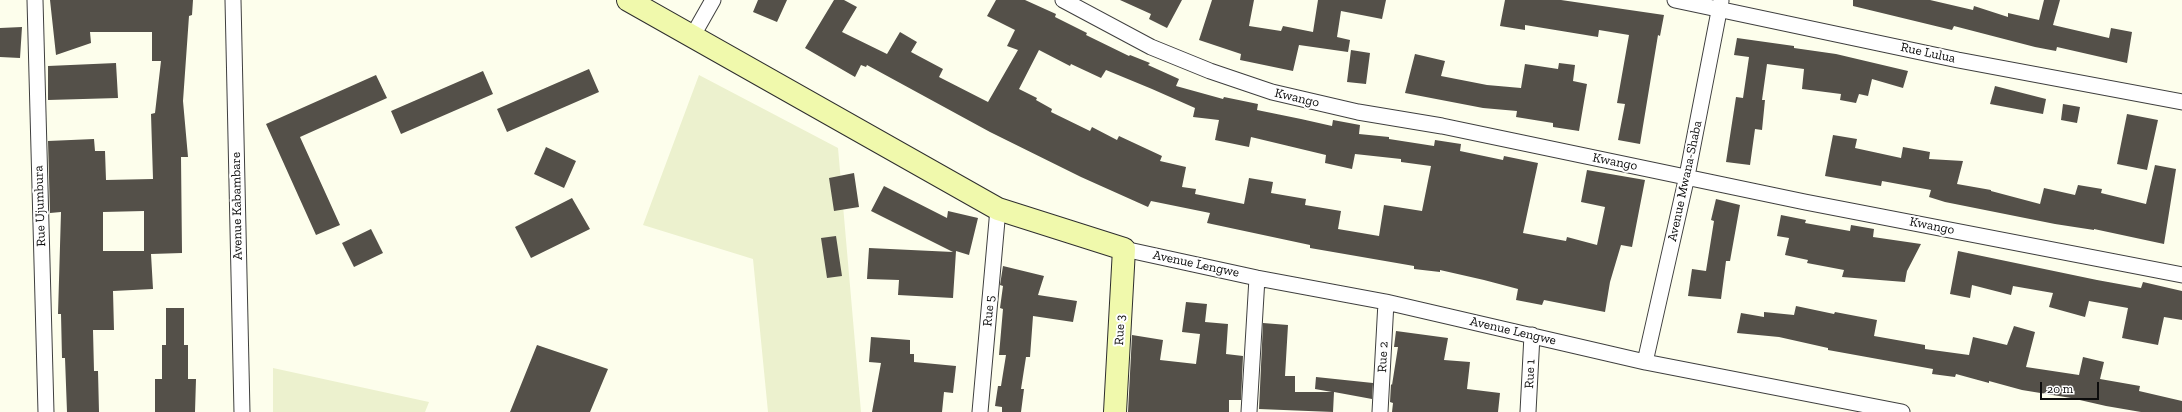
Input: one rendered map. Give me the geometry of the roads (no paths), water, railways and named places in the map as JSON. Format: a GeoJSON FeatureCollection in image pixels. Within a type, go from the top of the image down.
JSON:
{"type":"FeatureCollection","features":[{"type":"Feature","properties":{"kind":"street","name":"Rue Ujumbura"},"geometry":{"type":"LineString","coordinates":[[35,0],[46,412]]}},
{"type":"Feature","properties":{"kind":"street","name":"Avenue Kabambare"},"geometry":{"type":"LineString","coordinates":[[233,0],[242,412]]}},
{"type":"Feature","properties":{"kind":"street"},"geometry":{"type":"LineString","coordinates":[[628,0],[998,209],[1124,249]]}},
{"type":"Feature","properties":{"kind":"street"},"geometry":{"type":"LineString","coordinates":[[692,37],[713,0]]}},
{"type":"Feature","properties":{"kind":"street","name":"Kwango"},"geometry":{"type":"LineString","coordinates":[[1063,0],[1151,46],[1210,72],[1272,92],[1358,112],[1442,126],[1806,202],[2182,275]]}},
{"type":"Feature","properties":{"kind":"street","name":"Rue Lulua"},"geometry":{"type":"LineString","coordinates":[[1675,0],[1720,5],[1958,60],[2182,102]]}},
{"type":"Feature","properties":{"kind":"street","name":"Avenue Mwana-Shaba"},"geometry":{"type":"LineString","coordinates":[[1645,362],[1687,176],[1720,5]]}},
{"type":"Feature","properties":{"kind":"street","name":"Rue 5"},"geometry":{"type":"LineString","coordinates":[[980,412],[998,209]]}},
{"type":"Feature","properties":{"kind":"street","name":"Avenue Lengwe"},"geometry":{"type":"LineString","coordinates":[[1124,249],[1257,278],[1386,302],[1645,362],[1898,412]]}},
{"type":"Feature","properties":{"kind":"street","name":"Rue 3"},"geometry":{"type":"LineString","coordinates":[[1115,412],[1124,249]]}},
{"type":"Feature","properties":{"kind":"street"},"geometry":{"type":"LineString","coordinates":[[1249,412],[1257,278]]}},
{"type":"Feature","properties":{"kind":"street","name":"Rue 2"},"geometry":{"type":"LineString","coordinates":[[1380,412],[1386,302]]}},
{"type":"Feature","properties":{"kind":"street","name":"Rue 1"},"geometry":{"type":"LineString","coordinates":[[1528,412],[1532,335]]}}]}
